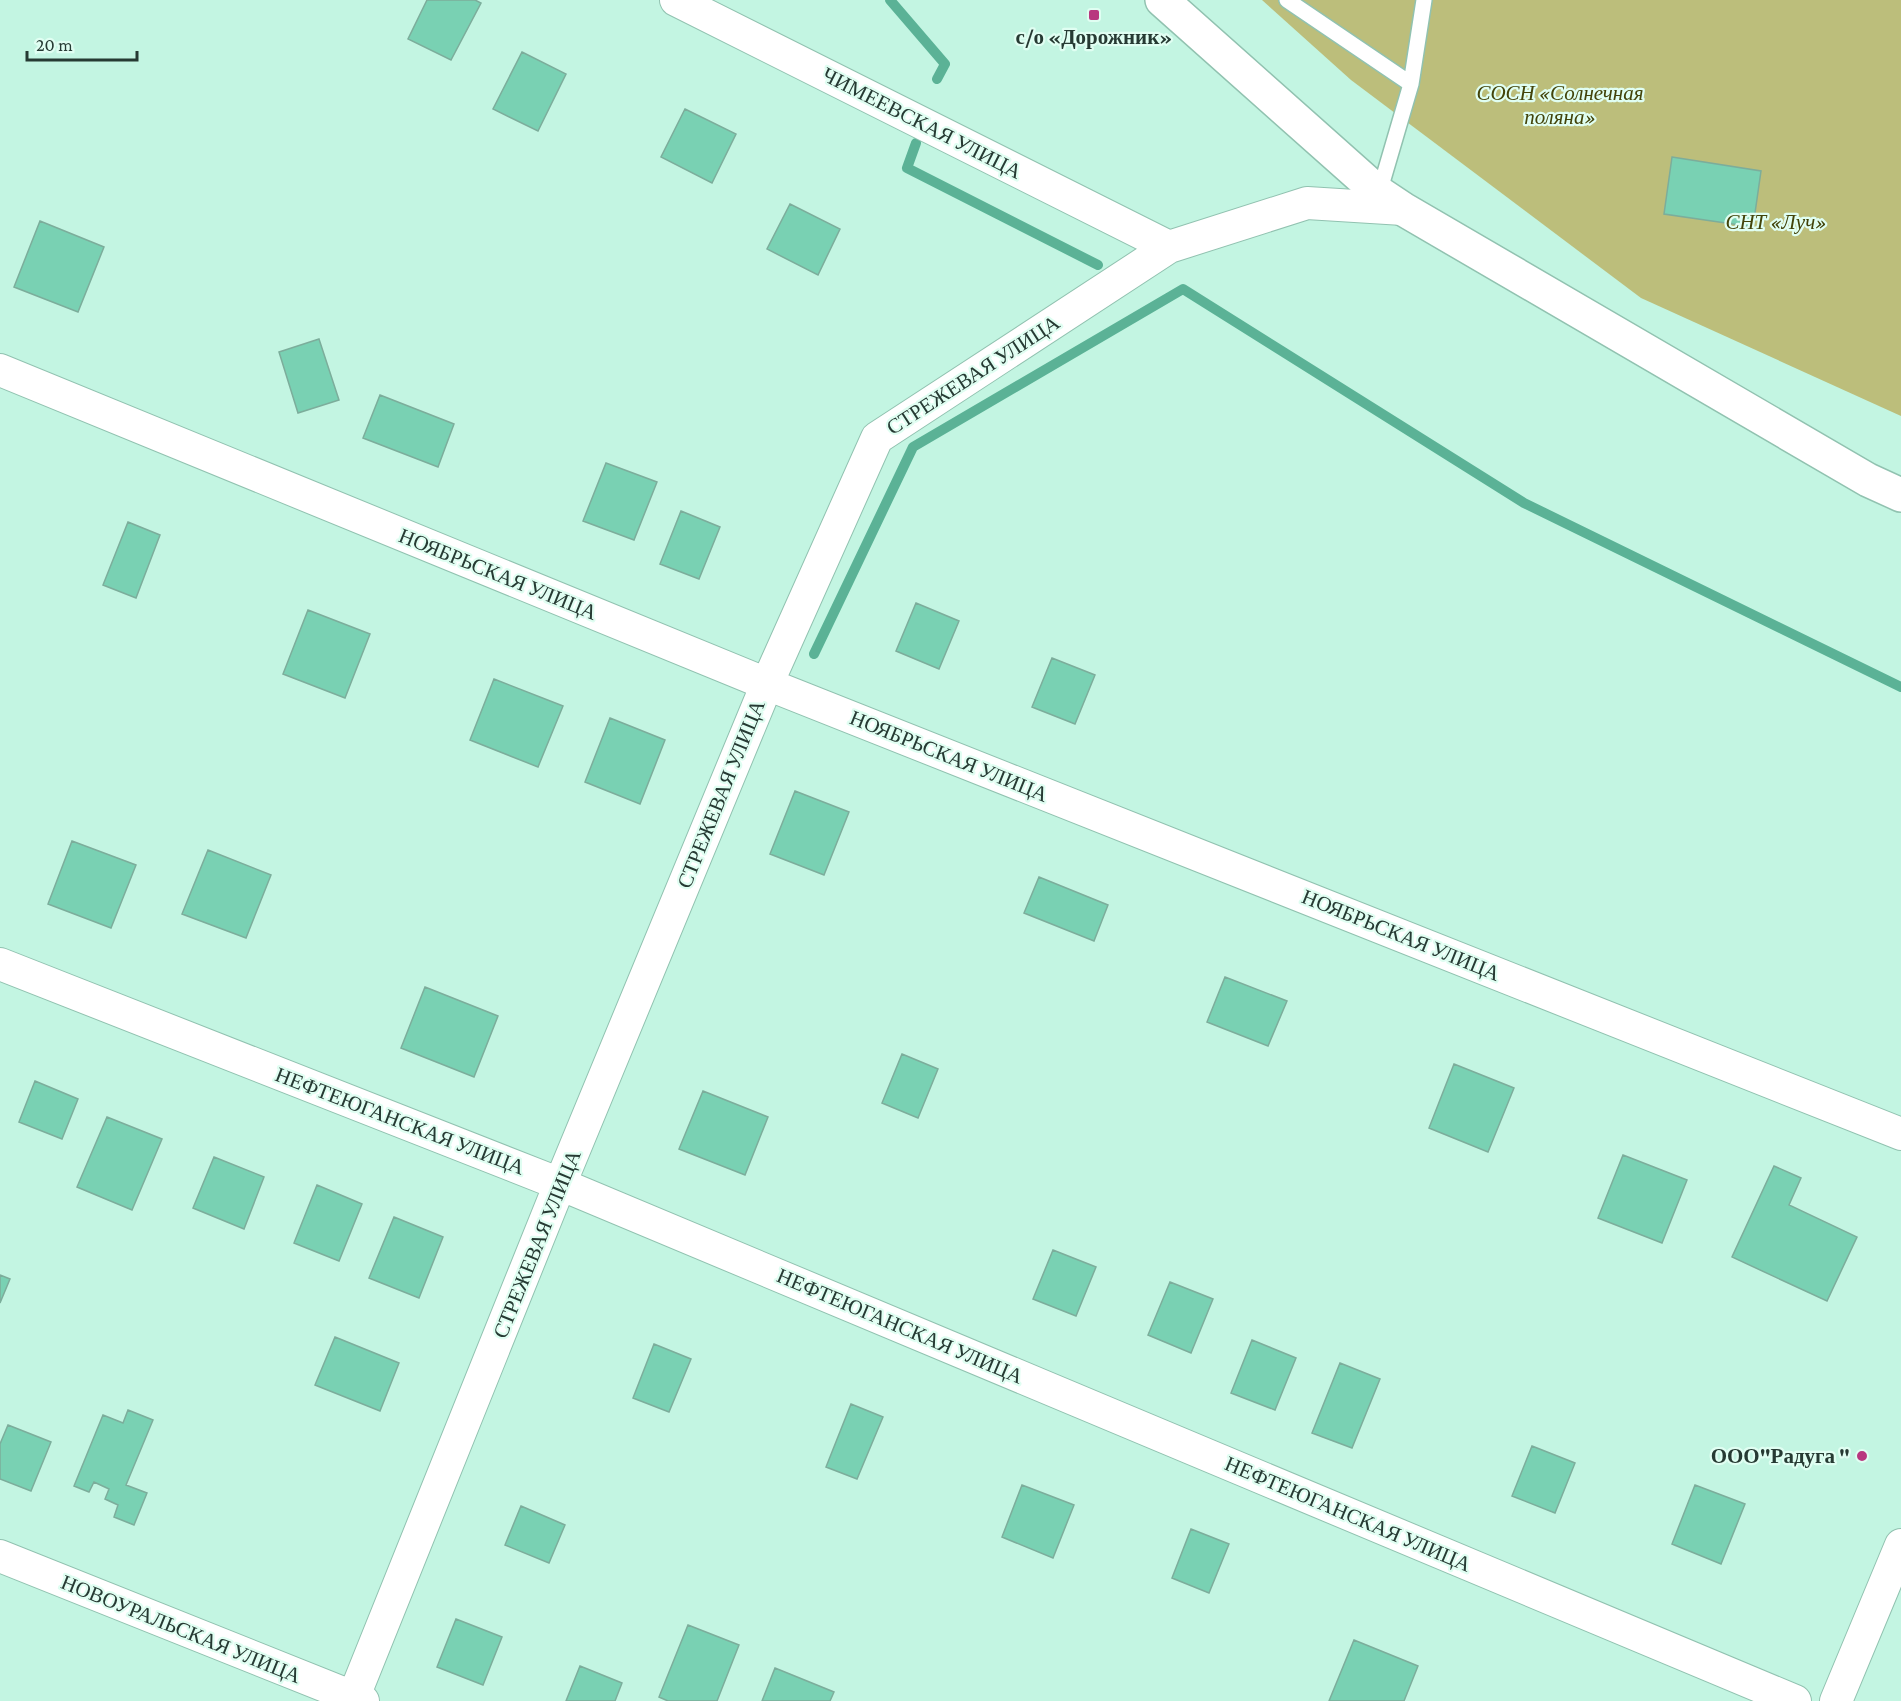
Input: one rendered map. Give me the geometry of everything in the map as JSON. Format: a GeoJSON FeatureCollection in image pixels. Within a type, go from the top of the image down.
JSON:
{"type":"FeatureCollection","features":[{"type":"Feature","properties":{"kind":"street","name":"ЧИМЕЕВСКАЯ УЛИЦА"},"geometry":{"type":"LineString","coordinates":[[676,0],[1169,246]]}},
{"type":"Feature","properties":{"kind":"street"},"geometry":{"type":"LineString","coordinates":[[1162,0],[1391,201],[1868,480],[1901,495]]}},
{"type":"Feature","properties":{"kind":"street","name":"СТРЕЖЕВАЯ УЛИЦА"},"geometry":{"type":"LineString","coordinates":[[356,1700],[560,1184],[767,684],[877,438],[1169,246],[1307,202],[1391,201]]}},
{"type":"Feature","properties":{"kind":"street","name":"НОЯБРЬСКАЯ УЛИЦА"},"geometry":{"type":"LineString","coordinates":[[0,370],[767,684],[1901,1134]]}},
{"type":"Feature","properties":{"kind":"street","name":"НЕФТЕЮГАНСКАЯ УЛИЦА"},"geometry":{"type":"LineString","coordinates":[[0,964],[560,1184],[1795,1701]]}},
{"type":"Feature","properties":{"kind":"street"},"geometry":{"type":"LineString","coordinates":[[1836,1701],[1901,1545]]}},
{"type":"Feature","properties":{"kind":"street","name":"НОВОУРАЛЬСКАЯ УЛИЦА"},"geometry":{"type":"LineString","coordinates":[[0,1556],[356,1700]]}},
{"type":"Feature","properties":{"kind":"lane"},"geometry":{"type":"LineString","coordinates":[[1287,0],[1411,84]]}},
{"type":"Feature","properties":{"kind":"lane"},"geometry":{"type":"LineString","coordinates":[[1391,201],[1424,0]]}},
{"type":"Feature","properties":{"kind":"green space"},"geometry":{"type":"Polygon","coordinates":[[[1262,0],[1901,0],[1901,416],[1641,298],[1351,80],[1262,0]]]}},
{"type":"Feature","properties":{"kind":"building"},"geometry":{"type":"Polygon","coordinates":[[[427,0],[475,0],[481,3],[451,60],[408,39],[427,0]]]}},
{"type":"Feature","properties":{"kind":"building"},"geometry":{"type":"Polygon","coordinates":[[[522,52],[566,74],[538,131],[493,109],[522,52]]]}},
{"type":"Feature","properties":{"kind":"building"},"geometry":{"type":"Polygon","coordinates":[[[685,109],[736,134],[712,183],[661,157],[685,109]]]}},
{"type":"Feature","properties":{"kind":"building"},"geometry":{"type":"Polygon","coordinates":[[[1672,157],[1761,171],[1753,227],[1664,214],[1672,157]]]}},
{"type":"Feature","properties":{"kind":"building"},"geometry":{"type":"Polygon","coordinates":[[[790,204],[840,229],[818,275],[767,249],[790,204]]]}},
{"type":"Feature","properties":{"kind":"building"},"geometry":{"type":"Polygon","coordinates":[[[40,221],[104,247],[78,312],[14,287],[40,221]]]}},
{"type":"Feature","properties":{"kind":"building"},"geometry":{"type":"Polygon","coordinates":[[[319,339],[339,400],[298,413],[279,352],[319,339]]]}},
{"type":"Feature","properties":{"kind":"building"},"geometry":{"type":"Polygon","coordinates":[[[380,395],[454,424],[438,467],[363,438],[380,395]]]}},
{"type":"Feature","properties":{"kind":"building"},"geometry":{"type":"Polygon","coordinates":[[[606,463],[657,482],[634,540],[583,521],[606,463]]]}},
{"type":"Feature","properties":{"kind":"building"},"geometry":{"type":"Polygon","coordinates":[[[681,511],[720,527],[699,579],[660,564],[681,511]]]}},
{"type":"Feature","properties":{"kind":"building"},"geometry":{"type":"Polygon","coordinates":[[[128,522],[160,535],[136,598],[103,585],[128,522]]]}},
{"type":"Feature","properties":{"kind":"building"},"geometry":{"type":"Polygon","coordinates":[[[916,603],[959,621],[939,669],[896,651],[916,603]]]}},
{"type":"Feature","properties":{"kind":"building"},"geometry":{"type":"Polygon","coordinates":[[[308,610],[370,634],[345,698],[283,674],[308,610]]]}},
{"type":"Feature","properties":{"kind":"building"},"geometry":{"type":"Polygon","coordinates":[[[1052,658],[1095,675],[1075,724],[1032,707],[1052,658]]]}},
{"type":"Feature","properties":{"kind":"building"},"geometry":{"type":"Polygon","coordinates":[[[494,679],[563,706],[538,767],[470,740],[494,679]]]}},
{"type":"Feature","properties":{"kind":"building"},"geometry":{"type":"Polygon","coordinates":[[[610,718],[665,740],[640,804],[585,782],[610,718]]]}},
{"type":"Feature","properties":{"kind":"building"},"geometry":{"type":"Polygon","coordinates":[[[795,791],[849,812],[824,875],[770,854],[795,791]]]}},
{"type":"Feature","properties":{"kind":"building"},"geometry":{"type":"Polygon","coordinates":[[[72,841],[136,865],[111,928],[48,904],[72,841]]]}},
{"type":"Feature","properties":{"kind":"building"},"geometry":{"type":"Polygon","coordinates":[[[208,850],[271,875],[246,938],[182,914],[208,850]]]}},
{"type":"Feature","properties":{"kind":"building"},"geometry":{"type":"Polygon","coordinates":[[[1039,877],[1108,905],[1094,941],[1024,913],[1039,877]]]}},
{"type":"Feature","properties":{"kind":"building"},"geometry":{"type":"Polygon","coordinates":[[[1225,977],[1287,1001],[1268,1046],[1207,1022],[1225,977]]]}},
{"type":"Feature","properties":{"kind":"building"},"geometry":{"type":"Polygon","coordinates":[[[425,987],[498,1016],[474,1077],[401,1048],[425,987]]]}},
{"type":"Feature","properties":{"kind":"building"},"geometry":{"type":"Polygon","coordinates":[[[902,1054],[938,1069],[918,1118],[882,1103],[902,1054]]]}},
{"type":"Feature","properties":{"kind":"building"},"geometry":{"type":"Polygon","coordinates":[[[1454,1064],[1514,1088],[1488,1152],[1429,1128],[1454,1064]]]}},
{"type":"Feature","properties":{"kind":"building"},"geometry":{"type":"Polygon","coordinates":[[[35,1081],[78,1099],[62,1139],[19,1122],[35,1081]]]}},
{"type":"Feature","properties":{"kind":"building"},"geometry":{"type":"Polygon","coordinates":[[[703,1091],[768,1117],[745,1175],[679,1149],[703,1091]]]}},
{"type":"Feature","properties":{"kind":"building"},"geometry":{"type":"Polygon","coordinates":[[[107,1117],[162,1139],[132,1210],[77,1187],[107,1117]]]}},
{"type":"Feature","properties":{"kind":"building"},"geometry":{"type":"Polygon","coordinates":[[[1623,1155],[1687,1180],[1662,1243],[1598,1218],[1623,1155]]]}},
{"type":"Feature","properties":{"kind":"building"},"geometry":{"type":"Polygon","coordinates":[[[214,1157],[264,1177],[244,1229],[193,1208],[214,1157]]]}},
{"type":"Feature","properties":{"kind":"building"},"geometry":{"type":"Polygon","coordinates":[[[1774,1166],[1801,1178],[1789,1205],[1857,1237],[1827,1301],[1732,1257],[1774,1166]]]}},
{"type":"Feature","properties":{"kind":"building"},"geometry":{"type":"Polygon","coordinates":[[[317,1185],[362,1204],[339,1261],[294,1243],[317,1185]]]}},
{"type":"Feature","properties":{"kind":"building"},"geometry":{"type":"Polygon","coordinates":[[[394,1217],[443,1237],[419,1298],[369,1278],[394,1217]]]}},
{"type":"Feature","properties":{"kind":"building"},"geometry":{"type":"Polygon","coordinates":[[[1053,1250],[1096,1267],[1076,1316],[1033,1299],[1053,1250]]]}},
{"type":"Feature","properties":{"kind":"building"},"geometry":{"type":"Polygon","coordinates":[[[0,1275],[10,1279],[0,1303],[0,1275]]]}},
{"type":"Feature","properties":{"kind":"building"},"geometry":{"type":"Polygon","coordinates":[[[1170,1282],[1213,1299],[1191,1353],[1148,1335],[1170,1282]]]}},
{"type":"Feature","properties":{"kind":"building"},"geometry":{"type":"Polygon","coordinates":[[[335,1337],[399,1363],[380,1411],[315,1385],[335,1337]]]}},
{"type":"Feature","properties":{"kind":"building"},"geometry":{"type":"Polygon","coordinates":[[[1252,1340],[1296,1358],[1275,1410],[1231,1393],[1252,1340]]]}},
{"type":"Feature","properties":{"kind":"building"},"geometry":{"type":"Polygon","coordinates":[[[654,1344],[691,1359],[669,1412],[633,1398],[654,1344]]]}},
{"type":"Feature","properties":{"kind":"building"},"geometry":{"type":"Polygon","coordinates":[[[1340,1363],[1380,1379],[1352,1448],[1312,1433],[1340,1363]]]}},
{"type":"Feature","properties":{"kind":"building"},"geometry":{"type":"Polygon","coordinates":[[[851,1404],[883,1417],[857,1479],[826,1467],[851,1404]]]}},
{"type":"Feature","properties":{"kind":"building"},"geometry":{"type":"Polygon","coordinates":[[[128,1410],[153,1420],[126,1485],[147,1493],[134,1525],[114,1517],[118,1505],[105,1499],[109,1489],[94,1482],[89,1492],[74,1486],[103,1415],[123,1423],[128,1410]]]}},
{"type":"Feature","properties":{"kind":"building"},"geometry":{"type":"Polygon","coordinates":[[[8,1425],[51,1442],[31,1491],[0,1479],[0,1444],[8,1425]]]}},
{"type":"Feature","properties":{"kind":"building"},"geometry":{"type":"Polygon","coordinates":[[[1532,1446],[1575,1463],[1555,1513],[1512,1496],[1532,1446]]]}},
{"type":"Feature","properties":{"kind":"building"},"geometry":{"type":"Polygon","coordinates":[[[1022,1485],[1074,1505],[1053,1558],[1002,1537],[1022,1485]]]}},
{"type":"Feature","properties":{"kind":"building"},"geometry":{"type":"Polygon","coordinates":[[[1695,1485],[1745,1504],[1721,1564],[1672,1544],[1695,1485]]]}},
{"type":"Feature","properties":{"kind":"building"},"geometry":{"type":"Polygon","coordinates":[[[521,1506],[565,1525],[549,1563],[505,1545],[521,1506]]]}},
{"type":"Feature","properties":{"kind":"building"},"geometry":{"type":"Polygon","coordinates":[[[1191,1529],[1229,1544],[1209,1593],[1172,1578],[1191,1529]]]}},
{"type":"Feature","properties":{"kind":"building"},"geometry":{"type":"Polygon","coordinates":[[[456,1619],[502,1637],[483,1685],[437,1667],[456,1619]]]}},
{"type":"Feature","properties":{"kind":"building"},"geometry":{"type":"Polygon","coordinates":[[[688,1625],[739,1645],[717,1701],[668,1701],[659,1697],[688,1625]]]}},
{"type":"Feature","properties":{"kind":"building"},"geometry":{"type":"Polygon","coordinates":[[[1354,1640],[1418,1666],[1404,1701],[1329,1701],[1354,1640]]]}},
{"type":"Feature","properties":{"kind":"building"},"geometry":{"type":"Polygon","coordinates":[[[580,1666],[622,1683],[615,1701],[566,1701],[580,1666]]]}},
{"type":"Feature","properties":{"kind":"building"},"geometry":{"type":"Polygon","coordinates":[[[775,1668],[834,1692],[830,1701],[762,1701],[775,1668]]]}},
{"type":"Feature","properties":{"kind":"waterway"},"geometry":{"type":"LineString","coordinates":[[890,0],[945,64],[937,79]]}},
{"type":"Feature","properties":{"kind":"waterway"},"geometry":{"type":"LineString","coordinates":[[916,143],[907,168],[1098,265]]}},
{"type":"Feature","properties":{"kind":"waterway"},"geometry":{"type":"LineString","coordinates":[[814,654],[913,447],[1183,289],[1524,503],[1901,687]]}},
{"type":"Feature","properties":{"kind":"place","name":"с/о «Дорожник»"},"geometry":{"type":"Point","coordinates":[1094,15]}},
{"type":"Feature","properties":{"kind":"place","name":"ООО\"Радуга \""},"geometry":{"type":"Point","coordinates":[1862,1456]}},
{"type":"Feature","properties":{"kind":"park label","name":"СОСН «Солнечная поляна»"},"geometry":{"type":"Point","coordinates":[1560,105]}},
{"type":"Feature","properties":{"kind":"park label","name":"СНТ «Луч»"},"geometry":{"type":"Point","coordinates":[1776,222]}}]}
